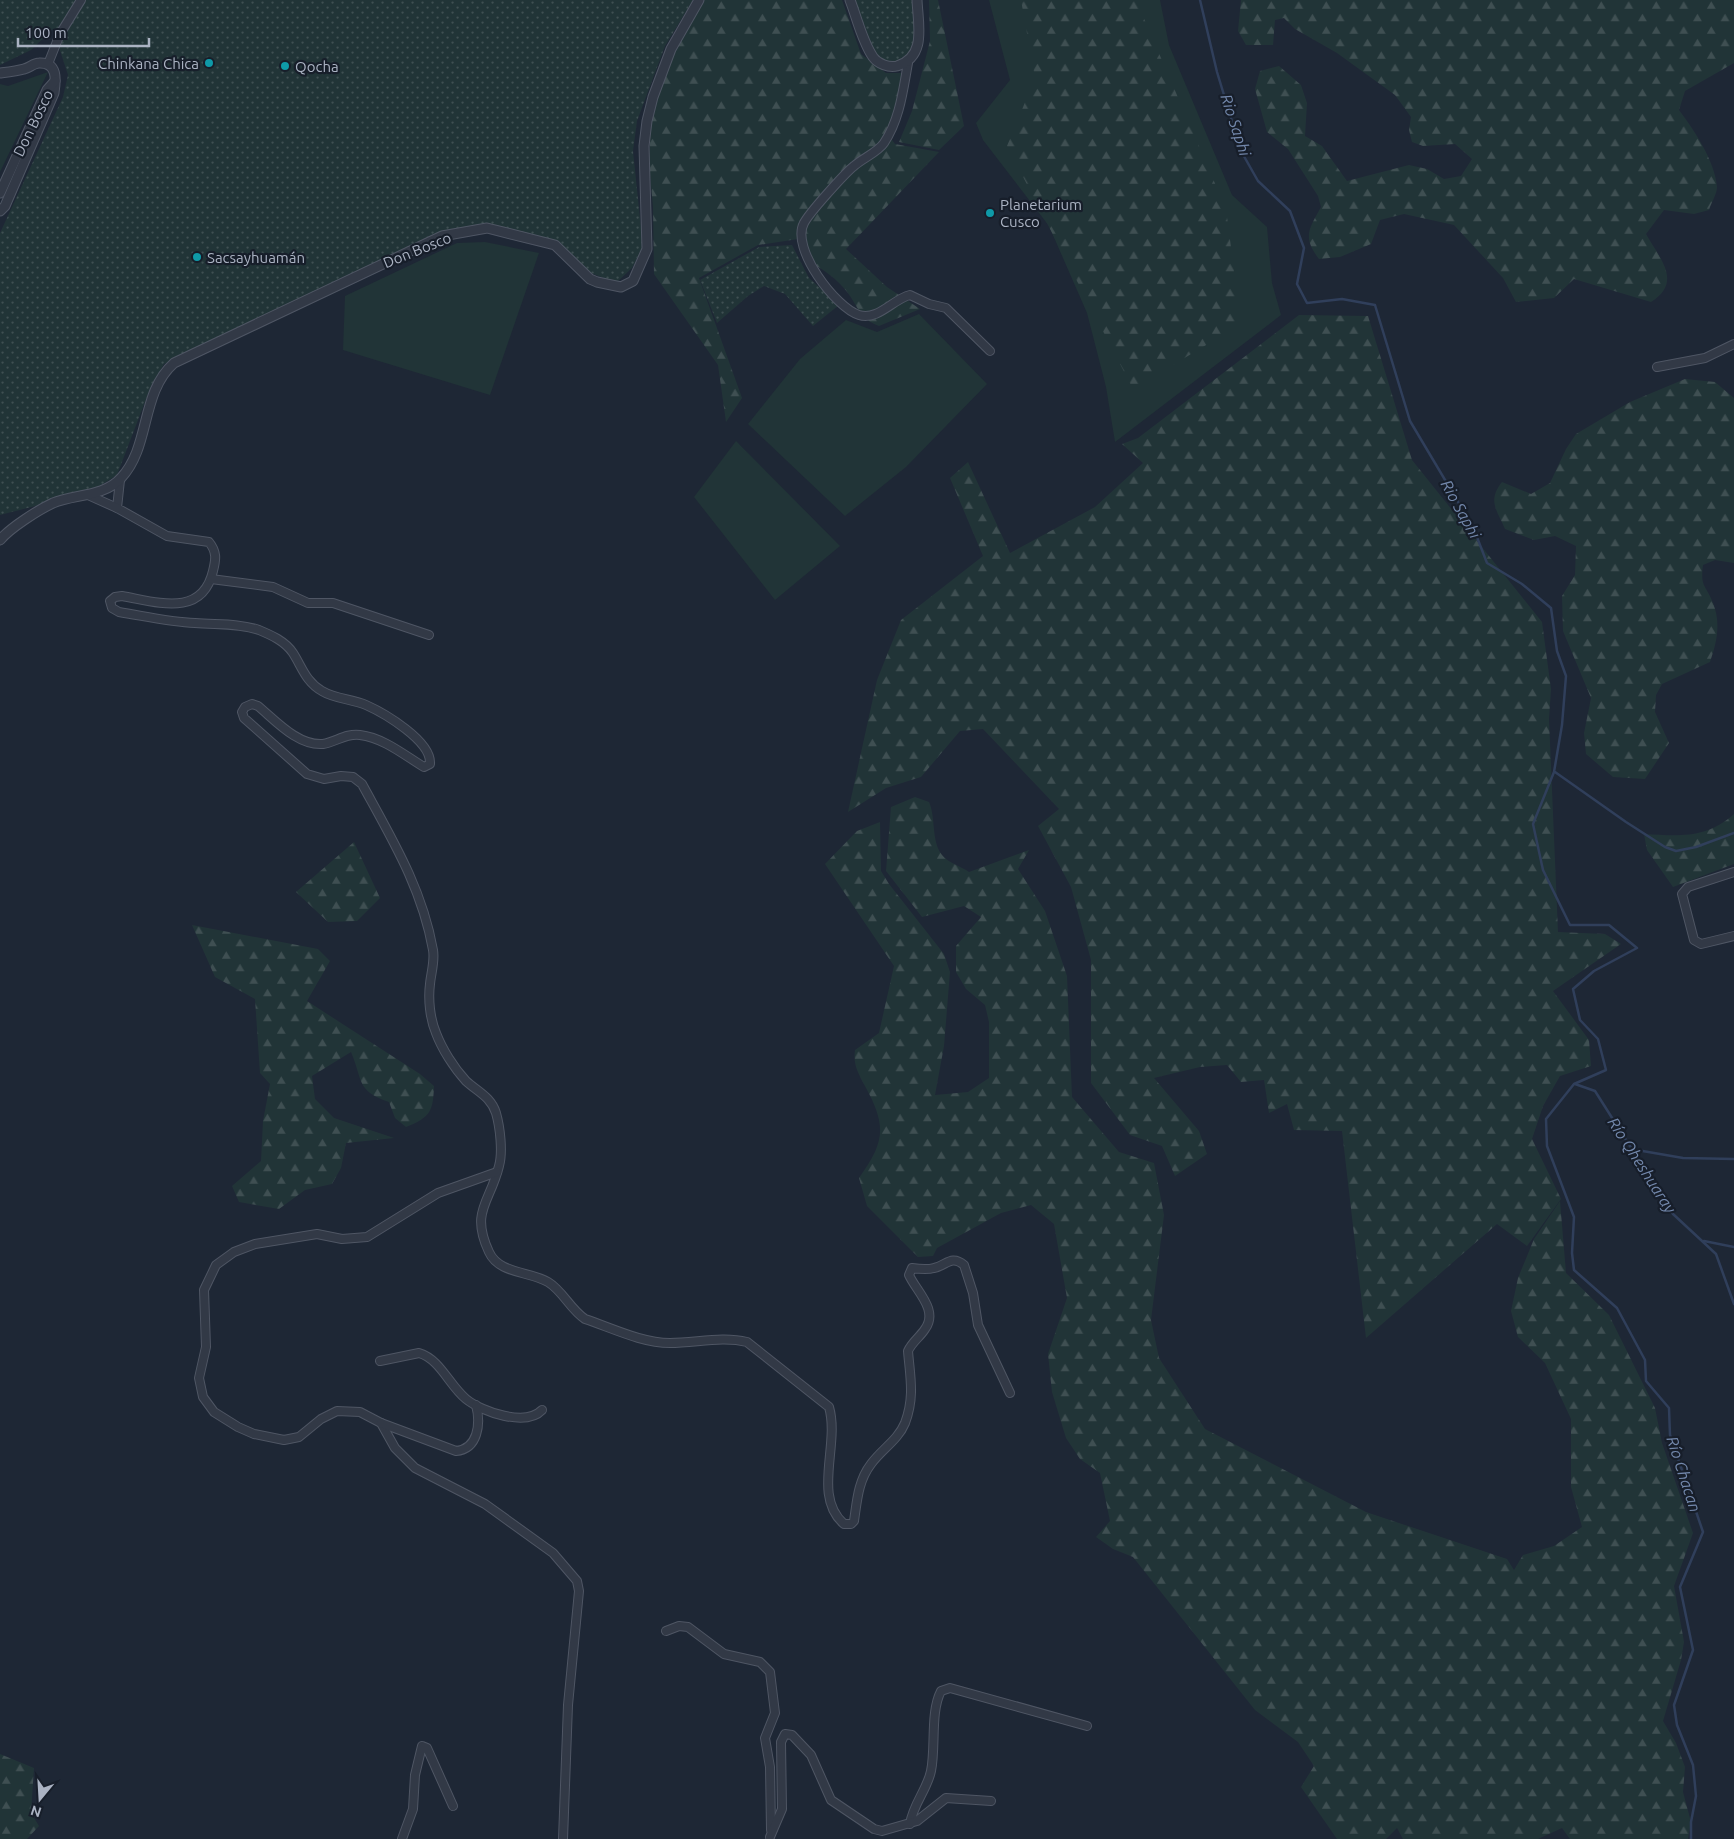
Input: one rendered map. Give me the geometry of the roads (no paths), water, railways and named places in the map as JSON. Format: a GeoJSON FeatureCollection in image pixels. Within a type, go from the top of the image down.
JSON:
{"type":"FeatureCollection","features":[{"type":"Feature","properties":{"kind":"street"},"geometry":{"type":"LineString","coordinates":[[0,73],[24,69],[38,63],[48,64],[60,34],[81,0]]}},
{"type":"Feature","properties":{"kind":"street","name":"Don Bosco"},"geometry":{"type":"LineString","coordinates":[[120,480],[133,460],[153,393],[160,379],[174,363],[442,236],[487,228],[555,245],[590,279],[597,282],[621,287],[633,281],[647,249],[644,146],[647,121],[671,49],[698,0]]}},
{"type":"Feature","properties":{"kind":"street"},"geometry":{"type":"LineString","coordinates":[[850,0],[869,49],[875,59],[883,65],[894,67],[908,62],[915,54],[919,44],[917,0]]}},
{"type":"Feature","properties":{"kind":"street"},"geometry":{"type":"LineString","coordinates":[[908,62],[900,107],[884,144],[846,174],[803,224],[801,239],[816,275],[842,303],[859,316],[874,316],[900,298],[910,295],[930,304],[946,308],[990,351]]}},
{"type":"Feature","properties":{"kind":"street","name":"Don Bosco"},"geometry":{"type":"LineString","coordinates":[[0,210],[5,206],[54,93],[56,81],[53,69],[48,64]]}},
{"type":"Feature","properties":{"kind":"street","name":"Don Bosco"},"geometry":{"type":"LineString","coordinates":[[0,193],[47,90],[56,81]]}},
{"type":"Feature","properties":{"kind":"street"},"geometry":{"type":"LineString","coordinates":[[1657,367],[1705,358],[1734,344]]}},
{"type":"Feature","properties":{"kind":"street"},"geometry":{"type":"LineString","coordinates":[[0,540],[22,522],[53,503],[88,495],[120,480]]}},
{"type":"Feature","properties":{"kind":"street"},"geometry":{"type":"LineString","coordinates":[[117,508],[120,480]]}},
{"type":"Feature","properties":{"kind":"street"},"geometry":{"type":"LineString","coordinates":[[88,495],[117,508],[167,536],[210,542],[215,549],[216,559],[211,579],[201,595],[192,601],[167,604],[122,596],[115,597],[110,601],[112,608],[119,612],[193,623],[231,624],[256,629],[272,635],[293,653],[300,669],[322,691],[366,705],[389,717],[419,740],[428,751],[430,764],[424,767],[396,748],[374,739],[360,735],[347,735],[322,744],[310,743],[290,733],[258,706],[252,704],[245,707],[242,712],[244,718],[307,774],[324,780],[341,776],[352,778],[362,784],[415,884],[428,923],[434,954],[429,987],[436,1032],[453,1064],[466,1081],[491,1101],[496,1114],[500,1157],[498,1172],[480,1224],[489,1253],[497,1263],[506,1268],[548,1282],[555,1287],[575,1313],[585,1319],[646,1339],[670,1343],[732,1339],[747,1342],[829,1407],[832,1424],[832,1444],[827,1492],[829,1504],[844,1524],[851,1524],[854,1521],[858,1489],[862,1476],[871,1463],[900,1434],[905,1423],[912,1378],[908,1351],[928,1326],[930,1318],[924,1298],[908,1275],[912,1268],[937,1268],[947,1260],[954,1259],[964,1265],[973,1293],[978,1325],[1010,1393]]}},
{"type":"Feature","properties":{"kind":"street"},"geometry":{"type":"LineString","coordinates":[[211,579],[272,587],[308,603],[333,603],[429,635]]}},
{"type":"Feature","properties":{"kind":"street"},"geometry":{"type":"LineString","coordinates":[[1734,872],[1688,887],[1682,894],[1694,940],[1701,944],[1734,936]]}},
{"type":"Feature","properties":{"kind":"street"},"geometry":{"type":"LineString","coordinates":[[476,1405],[478,1422],[473,1444],[463,1450],[456,1451],[381,1423],[360,1412],[337,1411],[321,1419],[299,1437],[284,1440],[254,1434],[238,1427],[214,1412],[203,1397],[199,1378],[206,1348],[204,1290],[216,1264],[248,1247],[317,1234],[342,1239],[367,1237],[438,1193],[498,1172]]}},
{"type":"Feature","properties":{"kind":"street"},"geometry":{"type":"LineString","coordinates":[[380,1362],[412,1353],[426,1355],[465,1398],[476,1405],[522,1418],[532,1418],[542,1410]]}},
{"type":"Feature","properties":{"kind":"street"},"geometry":{"type":"LineString","coordinates":[[381,1423],[395,1448],[415,1468],[493,1510],[553,1553],[577,1581],[578,1608],[568,1705],[563,1839]]}},
{"type":"Feature","properties":{"kind":"street"},"geometry":{"type":"LineString","coordinates":[[666,1631],[679,1626],[688,1626],[701,1634],[724,1654],[760,1662],[770,1672],[774,1713],[765,1738],[770,1767],[770,1838]]}},
{"type":"Feature","properties":{"kind":"street"},"geometry":{"type":"LineString","coordinates":[[910,1824],[914,1808],[924,1793],[931,1769],[937,1702],[940,1691],[950,1688],[1087,1726]]}},
{"type":"Feature","properties":{"kind":"street"},"geometry":{"type":"LineString","coordinates":[[770,1838],[782,1808],[781,1742],[784,1734],[792,1735],[811,1755],[831,1800],[874,1830],[882,1831],[910,1824],[946,1798],[990,1801]]}},
{"type":"Feature","properties":{"kind":"street"},"geometry":{"type":"LineString","coordinates":[[402,1839],[412,1809],[415,1775],[422,1746],[427,1748],[452,1806]]}},
{"type":"Feature","properties":{"kind":"waterway","name":"Rio Saphi"},"geometry":{"type":"LineString","coordinates":[[1200,0],[1217,72],[1241,151],[1258,181],[1290,211],[1304,248],[1297,284],[1307,303],[1342,299],[1375,305],[1410,421],[1473,527],[1487,563],[1522,584],[1551,608],[1557,651],[1566,676],[1562,725],[1554,772],[1533,824],[1543,870],[1570,925],[1609,925],[1637,948],[1594,971],[1573,989],[1580,1020],[1598,1039],[1606,1070],[1574,1084],[1546,1119],[1547,1146],[1574,1217],[1572,1253],[1574,1270],[1617,1308],[1645,1360],[1646,1381],[1669,1408],[1670,1435],[1703,1532],[1680,1587],[1693,1650],[1674,1705],[1677,1725],[1693,1765],[1696,1796],[1691,1822],[1691,1839]]}},
{"type":"Feature","properties":{"kind":"waterway"},"geometry":{"type":"LineString","coordinates":[[1555,772],[1626,822],[1665,847],[1676,851],[1696,847],[1734,833]]}},
{"type":"Feature","properties":{"kind":"waterway","name":"Río Qheshuaray"},"geometry":{"type":"LineString","coordinates":[[1575,1084],[1595,1091],[1673,1214],[1716,1254],[1734,1304]]}},
{"type":"Feature","properties":{"kind":"waterway"},"geometry":{"type":"LineString","coordinates":[[1631,1149],[1683,1158],[1734,1159]]}},
{"type":"Feature","properties":{"kind":"waterway"},"geometry":{"type":"LineString","coordinates":[[1704,1241],[1734,1247]]}},
{"type":"Feature","properties":{"kind":"place","name":"Chinkana Chica"},"geometry":{"type":"Point","coordinates":[209,63]}},
{"type":"Feature","properties":{"kind":"place","name":"Qocha"},"geometry":{"type":"Point","coordinates":[285,66]}},
{"type":"Feature","properties":{"kind":"place","name":"Planetarium Cusco"},"geometry":{"type":"Point","coordinates":[990,213]}},
{"type":"Feature","properties":{"kind":"place","name":"Sacsayhuamán"},"geometry":{"type":"Point","coordinates":[197,257]}},
{"type":"Feature","properties":{"kind":"water label","name":"Río Chacan"},"geometry":{"type":"Point","coordinates":[1684,1474]}}]}
